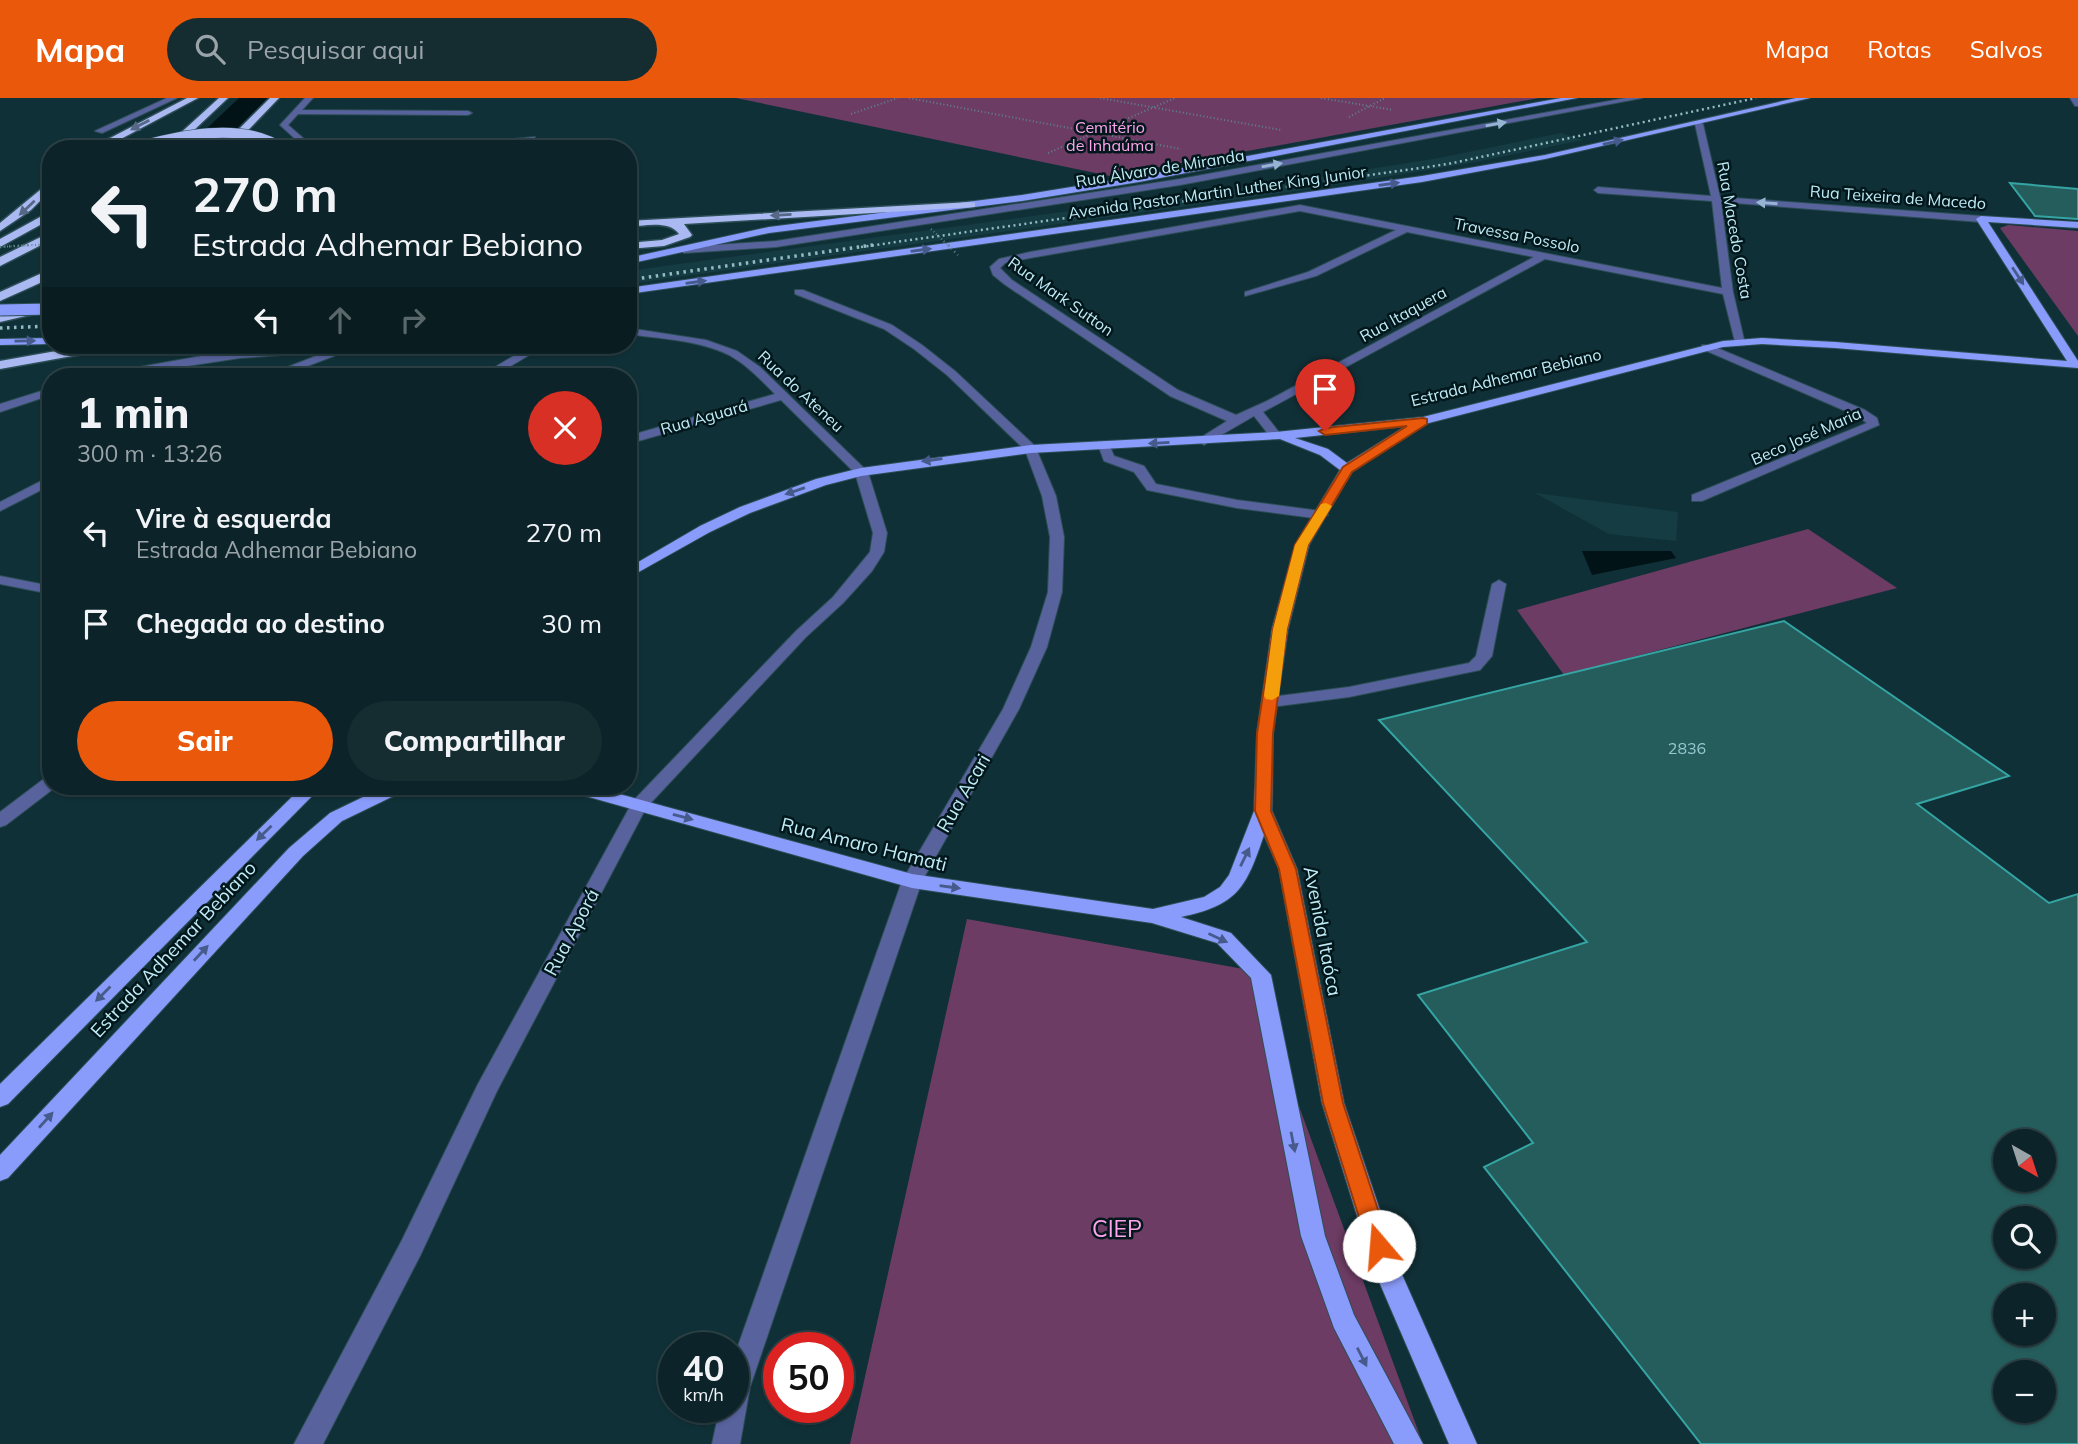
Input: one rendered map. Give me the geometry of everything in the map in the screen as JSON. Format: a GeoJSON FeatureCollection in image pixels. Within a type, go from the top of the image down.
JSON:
{"type":"FeatureCollection","features":[{"type":"Feature","properties":{"kind":"highway"},"geometry":{"type":"LineString","coordinates":[[112,140],[194,98]]}},
{"type":"Feature","properties":{"kind":"highway"},"geometry":{"type":"LineString","coordinates":[[178,140],[224,98]]}},
{"type":"Feature","properties":{"kind":"highway"},"geometry":{"type":"LineString","coordinates":[[233,140],[275,98]]}},
{"type":"Feature","properties":{"kind":"highway"},"geometry":{"type":"LineString","coordinates":[[247,140],[248,124]]}},
{"type":"Feature","properties":{"kind":"highway"},"geometry":{"type":"LineString","coordinates":[[169,140],[240,134],[271,140]]}},
{"type":"Feature","properties":{"kind":"highway"},"geometry":{"type":"LineString","coordinates":[[0,228],[42,193]]}},
{"type":"Feature","properties":{"kind":"highway"},"geometry":{"type":"LineString","coordinates":[[637,224],[971,205]]}},
{"type":"Feature","properties":{"kind":"highway"},"geometry":{"type":"LineString","coordinates":[[2,243],[42,219]]}},
{"type":"Feature","properties":{"kind":"highway"},"geometry":{"type":"LineString","coordinates":[[637,246],[664,243],[686,235],[681,227],[667,222]]}},
{"type":"Feature","properties":{"kind":"highway"},"geometry":{"type":"LineString","coordinates":[[0,262],[42,240]]}},
{"type":"Feature","properties":{"kind":"highway"},"geometry":{"type":"LineString","coordinates":[[637,247],[684,250]]}},
{"type":"Feature","properties":{"kind":"highway"},"geometry":{"type":"LineString","coordinates":[[0,297],[42,277]]}},
{"type":"Feature","properties":{"kind":"highway"},"geometry":{"type":"LineString","coordinates":[[0,318],[42,310]]}},
{"type":"Feature","properties":{"kind":"highway"},"geometry":{"type":"LineString","coordinates":[[0,365],[61,354]]}},
{"type":"Feature","properties":{"kind":"main road","name":"Avenida Pastor Martin Luther King Junior"},"geometry":{"type":"LineString","coordinates":[[637,259],[815,223],[971,205],[1139,179],[1573,98]]}},
{"type":"Feature","properties":{"kind":"main road","name":"Avenida Pastor Martin Luther King Junior"},"geometry":{"type":"LineString","coordinates":[[637,290],[1422,179],[1545,157],[1806,98]]}},
{"type":"Feature","properties":{"kind":"main road","name":"Rua Teixeira de Macedo"},"geometry":{"type":"LineString","coordinates":[[1981,219],[2078,225]]}},
{"type":"Feature","properties":{"kind":"main road"},"geometry":{"type":"LineString","coordinates":[[1981,219],[2076,365]]}},
{"type":"Feature","properties":{"kind":"main road"},"geometry":{"type":"LineString","coordinates":[[0,310],[42,308]]}},
{"type":"Feature","properties":{"kind":"main road"},"geometry":{"type":"LineString","coordinates":[[0,342],[42,341]]}},
{"type":"Feature","properties":{"kind":"main road","name":"Estrada Adhemar Bebiano"},"geometry":{"type":"LineString","coordinates":[[637,569],[705,529],[744,510],[821,482],[861,472],[1031,449],[1276,436],[1423,421],[1706,347],[1741,342],[1835,345],[2076,365]]}},
{"type":"Feature","properties":{"kind":"main road","name":"Avenida Itaóca"},"geometry":{"type":"LineString","coordinates":[[1423,421],[1347,469],[1302,545],[1280,629],[1265,733],[1263,811],[1288,869],[1333,1103],[1387,1270],[1463,1444]]}},
{"type":"Feature","properties":{"kind":"main road"},"geometry":{"type":"LineString","coordinates":[[1276,436],[1324,452],[1347,469]]}},
{"type":"Feature","properties":{"kind":"main road","name":"Estrada Adhemar Bebiano"},"geometry":{"type":"LineString","coordinates":[[0,1098],[304,795]]}},
{"type":"Feature","properties":{"kind":"main road","name":"Estrada Adhemar Bebiano"},"geometry":{"type":"LineString","coordinates":[[0,1171],[296,852],[336,817],[381,795]]}},
{"type":"Feature","properties":{"kind":"main road","name":"Rua Amaro Hamati"},"geometry":{"type":"LineString","coordinates":[[603,795],[912,881],[1153,916]]}},
{"type":"Feature","properties":{"kind":"main road"},"geometry":{"type":"LineString","coordinates":[[1153,916],[1209,902],[1227,892],[1248,855],[1263,811]]}},
{"type":"Feature","properties":{"kind":"main road"},"geometry":{"type":"LineString","coordinates":[[1153,916],[1224,938],[1261,975],[1312,1236],[1343,1320],[1409,1444]]}},
{"type":"Feature","properties":{"kind":"street"},"geometry":{"type":"LineString","coordinates":[[99,131],[173,98]]}},
{"type":"Feature","properties":{"kind":"street"},"geometry":{"type":"LineString","coordinates":[[301,140],[284,125],[310,98]]}},
{"type":"Feature","properties":{"kind":"street","name":"Rua Álvaro de Miranda"},"geometry":{"type":"LineString","coordinates":[[684,250],[776,244],[1180,182],[1638,98]]}},
{"type":"Feature","properties":{"kind":"street"},"geometry":{"type":"LineString","coordinates":[[2074,98],[2078,104]]}},
{"type":"Feature","properties":{"kind":"street"},"geometry":{"type":"LineString","coordinates":[[402,113],[413,105]]}},
{"type":"Feature","properties":{"kind":"street"},"geometry":{"type":"LineString","coordinates":[[296,112],[468,113]]}},
{"type":"Feature","properties":{"kind":"street","name":"Rua Macedo Costa"},"geometry":{"type":"LineString","coordinates":[[1699,124],[1716,199],[1728,292],[1741,342]]}},
{"type":"Feature","properties":{"kind":"street"},"geometry":{"type":"LineString","coordinates":[[523,140],[532,139]]}},
{"type":"Feature","properties":{"kind":"street","name":"Rua Teixeira de Macedo"},"geometry":{"type":"LineString","coordinates":[[1598,190],[1981,219]]}},
{"type":"Feature","properties":{"kind":"street","name":"Travessa Possolo"},"geometry":{"type":"LineString","coordinates":[[1300,208],[1728,292]]}},
{"type":"Feature","properties":{"kind":"street","name":"Rua Mark Sutton"},"geometry":{"type":"LineString","coordinates":[[1236,421],[1174,393],[1008,282],[997,273],[995,267],[1002,261],[1030,255],[1300,208]]}},
{"type":"Feature","properties":{"kind":"street"},"geometry":{"type":"LineString","coordinates":[[1248,294],[1312,274],[1403,230]]}},
{"type":"Feature","properties":{"kind":"street","name":"Rua Itaquera"},"geometry":{"type":"LineString","coordinates":[[1204,441],[1236,421],[1542,256]]}},
{"type":"Feature","properties":{"kind":"street","name":"Rua Acari"},"geometry":{"type":"LineString","coordinates":[[726,1444],[737,1387],[912,881],[1011,709],[1039,647],[1055,592],[1057,537],[1049,495],[1031,449],[951,373],[908,340],[862,315],[799,292]]}},
{"type":"Feature","properties":{"kind":"street","name":"Rua do Ateneu"},"geometry":{"type":"LineString","coordinates":[[637,332],[702,342],[733,353],[756,369],[861,472]]}},
{"type":"Feature","properties":{"kind":"street","name":"Beco José Maria"},"geometry":{"type":"LineString","coordinates":[[1697,498],[1781,466],[1873,425],[1873,421],[1861,413],[1706,347]]}},
{"type":"Feature","properties":{"kind":"street"},"geometry":{"type":"LineString","coordinates":[[141,368],[230,354]]}},
{"type":"Feature","properties":{"kind":"street"},"geometry":{"type":"LineString","coordinates":[[293,368],[330,354]]}},
{"type":"Feature","properties":{"kind":"street"},"geometry":{"type":"LineString","coordinates":[[500,368],[524,354]]}},
{"type":"Feature","properties":{"kind":"street"},"geometry":{"type":"LineString","coordinates":[[0,408],[42,394]]}},
{"type":"Feature","properties":{"kind":"street","name":"Rua Aguará"},"geometry":{"type":"LineString","coordinates":[[637,437],[781,396]]}},
{"type":"Feature","properties":{"kind":"street"},"geometry":{"type":"LineString","coordinates":[[1256,411],[1276,436]]}},
{"type":"Feature","properties":{"kind":"street"},"geometry":{"type":"LineString","coordinates":[[1104,445],[1109,458],[1139,469],[1152,487],[1237,504],[1321,515]]}},
{"type":"Feature","properties":{"kind":"street","name":"Rua Aporá"},"geometry":{"type":"LineString","coordinates":[[309,1444],[411,1248],[486,1090],[639,805],[867,568],[877,552],[880,533],[861,472]]}},
{"type":"Feature","properties":{"kind":"street"},"geometry":{"type":"LineString","coordinates":[[0,507],[42,485]]}},
{"type":"Feature","properties":{"kind":"street"},"geometry":{"type":"LineString","coordinates":[[0,580],[42,588]]}},
{"type":"Feature","properties":{"kind":"street"},"geometry":{"type":"LineString","coordinates":[[1271,702],[1349,692],[1474,667],[1481,663],[1484,656],[1499,584]]}},
{"type":"Feature","properties":{"kind":"street"},"geometry":{"type":"LineString","coordinates":[[0,821],[42,789]]}},
{"type":"Feature","properties":{"kind":"path"},"geometry":{"type":"LineString","coordinates":[[850,114],[898,98]]}},
{"type":"Feature","properties":{"kind":"path"},"geometry":{"type":"LineString","coordinates":[[909,98],[1189,150]]}},
{"type":"Feature","properties":{"kind":"path"},"geometry":{"type":"LineString","coordinates":[[1100,98],[1289,131]]}},
{"type":"Feature","properties":{"kind":"path"},"geometry":{"type":"LineString","coordinates":[[1048,153],[1175,98]]}},
{"type":"Feature","properties":{"kind":"path"},"geometry":{"type":"LineString","coordinates":[[1321,98],[1393,110]]}},
{"type":"Feature","properties":{"kind":"path"},"geometry":{"type":"LineString","coordinates":[[931,229],[958,256]]}},
{"type":"Feature","properties":{"kind":"path"},"geometry":{"type":"LineString","coordinates":[[2,243],[42,244]]}},
{"type":"Feature","properties":{"kind":"shaded area"},"geometry":{"type":"Polygon","coordinates":[[[1561,133],[1583,140],[1476,162],[1317,188],[637,283],[637,270],[1319,177],[1439,158],[1561,133]]]}},
{"type":"Feature","properties":{"kind":"shaded area"},"geometry":{"type":"Polygon","coordinates":[[[1535,493],[1678,512],[1676,541],[1609,534],[1535,493]]]}},
{"type":"Feature","properties":{"kind":"shaded area"},"geometry":{"type":"Polygon","coordinates":[[[1582,551],[1671,551],[1676,558],[1592,575],[1582,551]]]}},
{"type":"Feature","properties":{"kind":"green space","name":"Cemitério de Inhaúma"},"geometry":{"type":"Polygon","coordinates":[[[736,98],[1539,98],[1110,176],[736,98]]]}},
{"type":"Feature","properties":{"kind":"green space"},"geometry":{"type":"Polygon","coordinates":[[[2008,225],[2078,231],[2078,336],[2000,228],[2008,225]]]}},
{"type":"Feature","properties":{"kind":"green space"},"geometry":{"type":"Polygon","coordinates":[[[1808,529],[1897,588],[1564,675],[1517,610],[1808,529]]]}},
{"type":"Feature","properties":{"kind":"green space","name":"CIEP"},"geometry":{"type":"Polygon","coordinates":[[[967,919],[1249,970],[1423,1444],[850,1444],[967,919]]]}},
{"type":"Feature","properties":{"kind":"building"},"geometry":{"type":"Polygon","coordinates":[[[2010,183],[2078,189],[2078,219],[2035,216],[2010,183]]]}},
{"type":"Feature","properties":{"kind":"building"},"geometry":{"type":"Polygon","coordinates":[[[1784,621],[2009,776],[1917,804],[2049,903],[2078,894],[2078,1444],[1701,1444],[1484,1167],[1533,1143],[1418,995],[1587,942],[1379,720],[1784,621]]]}},
{"type":"Feature","properties":{"kind":"waterway"},"geometry":{"type":"LineString","coordinates":[[209,140],[255,98]]}},
{"type":"Feature","properties":{"kind":"railway"},"geometry":{"type":"LineString","coordinates":[[861,247],[1448,164],[1756,98]]}},
{"type":"Feature","properties":{"kind":"railway"},"geometry":{"type":"LineString","coordinates":[[637,279],[873,245]]}},
{"type":"Feature","properties":{"kind":"railway"},"geometry":{"type":"LineString","coordinates":[[0,328],[42,326]]}},
{"type":"Feature","properties":{"kind":"slow traffic"},"geometry":{"type":"LineString","coordinates":[[1272,696],[1280,629],[1302,545],[1326,506]]}},
{"type":"Feature","properties":{"kind":"route"},"geometry":{"type":"LineString","coordinates":[[1325,431],[1423,421],[1347,469],[1302,545],[1280,629],[1265,733],[1263,811],[1288,869],[1298,933],[1333,1103],[1379,1246]]}}]}
